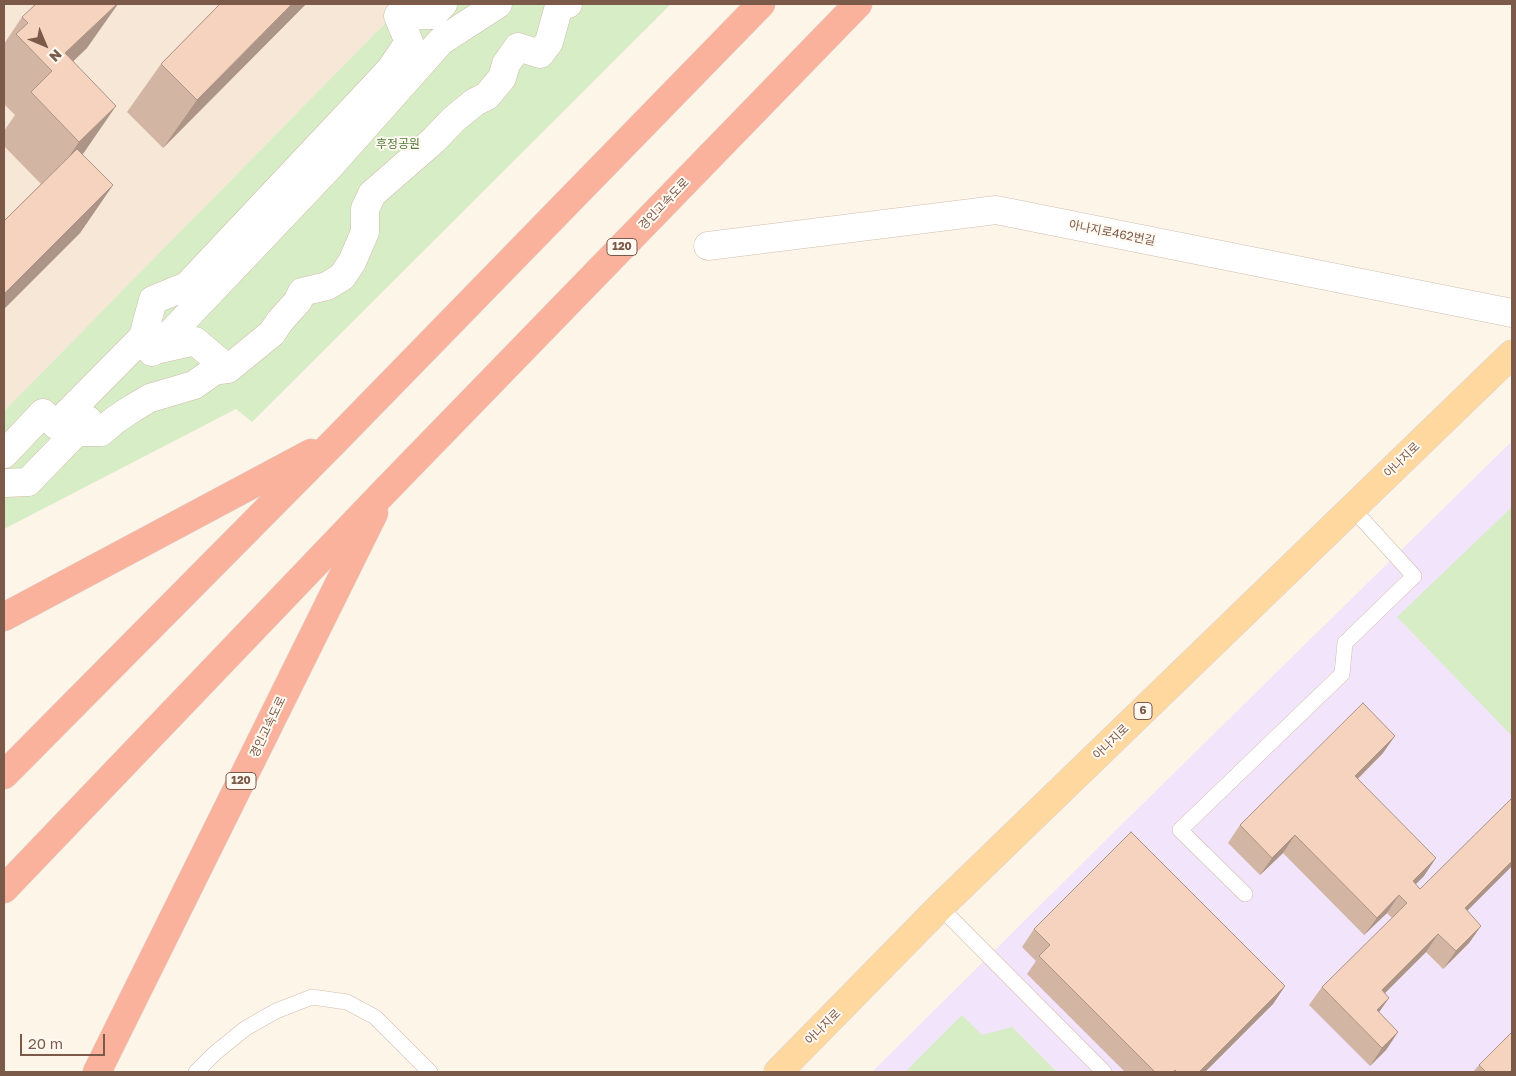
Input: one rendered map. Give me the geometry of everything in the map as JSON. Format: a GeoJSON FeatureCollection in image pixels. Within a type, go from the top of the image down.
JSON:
{"type":"FeatureCollection","features":[{"type":"Feature","properties":{"kind":"highway"},"geometry":{"type":"LineString","coordinates":[[4,775],[335,441],[761,4]]}},
{"type":"Feature","properties":{"kind":"highway","name":"경인고속도로"},"geometry":{"type":"LineString","coordinates":[[4,888],[386,490],[858,4]]}},
{"type":"Feature","properties":{"kind":"highway"},"geometry":{"type":"LineString","coordinates":[[4,617],[335,441]]}},
{"type":"Feature","properties":{"kind":"highway","name":"경인고속도로"},"geometry":{"type":"LineString","coordinates":[[96,1072],[386,490]]}},
{"type":"Feature","properties":{"kind":"main road","name":"아나지로"},"geometry":{"type":"LineString","coordinates":[[778,1072],[940,907],[1512,354]]}},
{"type":"Feature","properties":{"kind":"street"},"geometry":{"type":"LineString","coordinates":[[4,454],[43,413],[56,425],[143,337],[153,300],[186,286],[390,70],[409,42],[398,16],[432,15],[443,4]]}},
{"type":"Feature","properties":{"kind":"street"},"geometry":{"type":"LineString","coordinates":[[4,483],[28,482],[330,165],[441,41],[498,4]]}},
{"type":"Feature","properties":{"kind":"street"},"geometry":{"type":"LineString","coordinates":[[76,432],[101,432],[127,412],[150,398],[194,385],[214,371],[228,369],[272,333],[298,301],[302,292],[327,286],[342,277],[352,262],[365,232],[365,209],[372,194],[434,140],[454,119],[475,102],[487,96],[502,78],[506,64],[518,47],[540,54],[549,42],[559,6],[568,4]]}},
{"type":"Feature","properties":{"kind":"street","name":"아나지로462번길"},"geometry":{"type":"LineString","coordinates":[[708,246],[996,210],[1512,313]]}},
{"type":"Feature","properties":{"kind":"street"},"geometry":{"type":"LineString","coordinates":[[154,350],[195,341],[228,369]]}},
{"type":"Feature","properties":{"kind":"lane"},"geometry":{"type":"LineString","coordinates":[[1245,894],[1180,830],[1342,674],[1345,643],[1414,576],[1352,508]]}},
{"type":"Feature","properties":{"kind":"lane"},"geometry":{"type":"LineString","coordinates":[[940,907],[1104,1072]]}},
{"type":"Feature","properties":{"kind":"lane"},"geometry":{"type":"LineString","coordinates":[[196,1072],[215,1053],[246,1028],[276,1011],[312,997],[347,1002],[375,1017],[430,1072]]}},
{"type":"Feature","properties":{"kind":"shaded area"},"geometry":{"type":"Polygon","coordinates":[[[4,4],[404,4],[4,411],[4,4]]]}},
{"type":"Feature","properties":{"kind":"shaded area"},"geometry":{"type":"Polygon","coordinates":[[[1512,441],[1512,1072],[872,1072],[1117,829],[1512,441]]]}},
{"type":"Feature","properties":{"kind":"green space","name":"후정공원"},"geometry":{"type":"Polygon","coordinates":[[[404,4],[671,4],[252,422],[236,409],[4,529],[4,411],[404,4]]]}},
{"type":"Feature","properties":{"kind":"green space"},"geometry":{"type":"Polygon","coordinates":[[[1512,507],[1512,736],[1397,617],[1512,507]]]}},
{"type":"Feature","properties":{"kind":"green space"},"geometry":{"type":"Polygon","coordinates":[[[962,1015],[982,1035],[1012,1027],[1057,1072],[905,1072],[962,1015]]]}},
{"type":"Feature","properties":{"kind":"building"},"geometry":{"type":"Polygon","coordinates":[[[36,4],[117,4],[65,53],[116,106],[79,142],[31,92],[52,71],[16,34],[28,23],[22,17],[36,4]]]}},
{"type":"Feature","properties":{"kind":"building"},"geometry":{"type":"Polygon","coordinates":[[[220,4],[292,4],[197,100],[161,64],[220,4]]]}},
{"type":"Feature","properties":{"kind":"building"},"geometry":{"type":"Polygon","coordinates":[[[77,149],[113,185],[4,294],[4,221],[77,149]]]}},
{"type":"Feature","properties":{"kind":"building"},"geometry":{"type":"Polygon","coordinates":[[[1363,703],[1395,736],[1355,776],[1436,858],[1413,881],[1420,889],[1512,798],[1512,861],[1465,908],[1481,926],[1456,951],[1438,934],[1382,990],[1389,998],[1377,1010],[1398,1032],[1382,1048],[1322,987],[1407,903],[1399,895],[1377,918],[1295,835],[1272,858],[1240,825],[1363,703]]]}},
{"type":"Feature","properties":{"kind":"building"},"geometry":{"type":"Polygon","coordinates":[[[1131,832],[1285,986],[1199,1072],[1177,1072],[1175,1070],[1173,1072],[1155,1072],[1039,956],[1050,945],[1034,929],[1131,832]]]}},
{"type":"Feature","properties":{"kind":"building"},"geometry":{"type":"Polygon","coordinates":[[[1512,1032],[1512,1072],[1486,1072],[1479,1065],[1512,1032]]]}}]}
